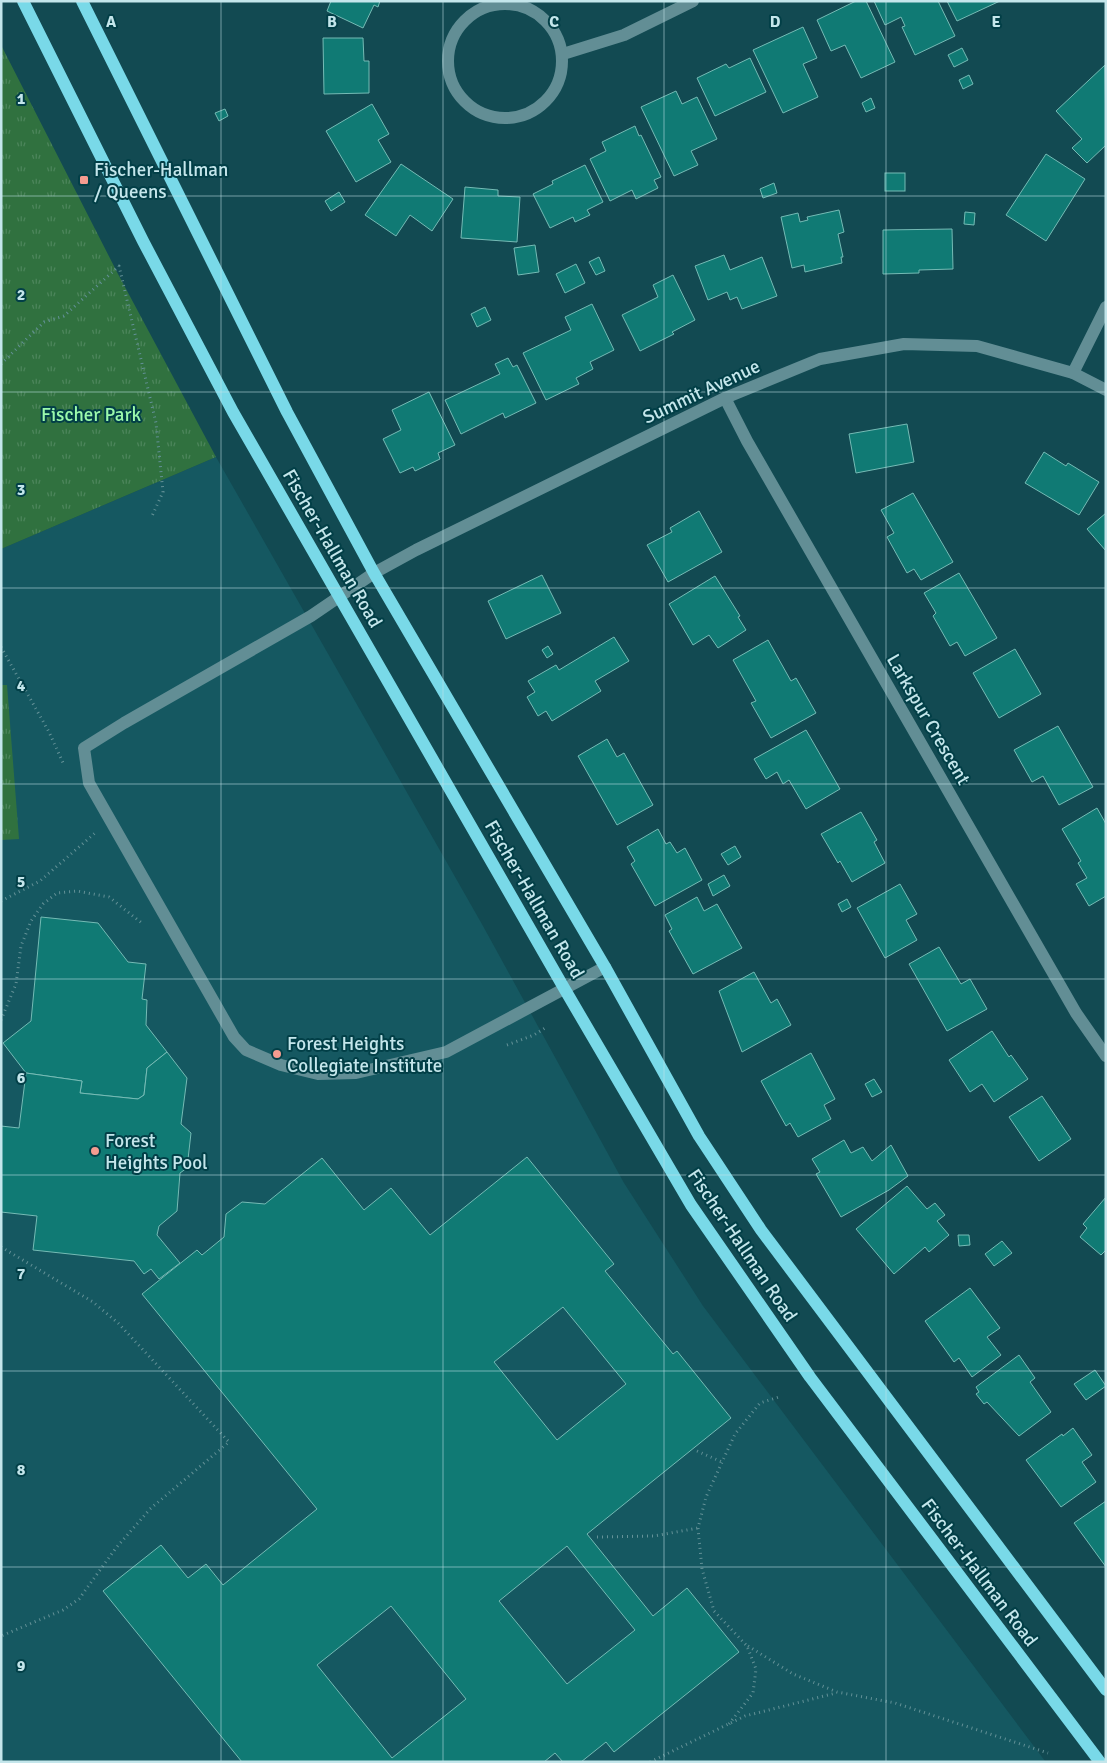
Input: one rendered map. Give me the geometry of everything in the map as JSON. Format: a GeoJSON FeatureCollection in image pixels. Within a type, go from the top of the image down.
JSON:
{"type":"FeatureCollection","features":[{"type":"Feature","properties":{"kind":"main road","name":"Fischer-Hallman Road"},"geometry":{"type":"LineString","coordinates":[[23,1],[143,242],[233,412],[691,1205],[810,1377],[1100,1762]]}},
{"type":"Feature","properties":{"kind":"main road","name":"Fischer-Hallman Road"},"geometry":{"type":"LineString","coordinates":[[82,1],[286,412],[374,573],[605,967],[699,1136],[761,1230],[1106,1690]]}},
{"type":"Feature","properties":{"kind":"street"},"geometry":{"type":"LineString","coordinates":[[563,54],[624,35],[693,1]]}},
{"type":"Feature","properties":{"kind":"street"},"geometry":{"type":"LineString","coordinates":[[496,4],[516,4],[537,12],[552,26],[563,54],[562,73],[554,92],[540,107],[522,116],[493,118],[474,110],[458,94],[449,76],[448,54],[453,35],[465,19],[482,8],[496,4]]}},
{"type":"Feature","properties":{"kind":"street"},"geometry":{"type":"LineString","coordinates":[[1073,373],[1106,307]]}},
{"type":"Feature","properties":{"kind":"street","name":"Summit Avenue"},"geometry":{"type":"LineString","coordinates":[[564,988],[446,1052],[356,1073],[318,1074],[281,1065],[246,1050],[234,1037],[89,783],[84,748],[124,723],[311,616],[374,573],[416,550],[725,398],[820,358],[904,344],[977,346],[1073,373],[1106,390]]}},
{"type":"Feature","properties":{"kind":"street","name":"Larkspur Crescent"},"geometry":{"type":"LineString","coordinates":[[725,398],[747,441],[1076,1013],[1106,1056]]}},
{"type":"Feature","properties":{"kind":"street"},"geometry":{"type":"LineString","coordinates":[[564,988],[605,967]]}},
{"type":"Feature","properties":{"kind":"path"},"geometry":{"type":"LineString","coordinates":[[1,364],[44,322],[64,316],[119,266],[156,423],[163,492],[152,516]]}},
{"type":"Feature","properties":{"kind":"path"},"geometry":{"type":"LineString","coordinates":[[1,647],[50,732],[67,772]]}},
{"type":"Feature","properties":{"kind":"path"},"geometry":{"type":"LineString","coordinates":[[1,901],[40,882],[99,830]]}},
{"type":"Feature","properties":{"kind":"path"},"geometry":{"type":"LineString","coordinates":[[1,1020],[16,984],[21,946],[31,921],[43,904],[57,893],[77,891],[109,897],[148,928]]}},
{"type":"Feature","properties":{"kind":"path"},"geometry":{"type":"LineString","coordinates":[[498,1048],[534,1035],[545,1028]]}},
{"type":"Feature","properties":{"kind":"path"},"geometry":{"type":"LineString","coordinates":[[1,1247],[93,1302],[118,1323],[229,1442],[150,1509],[116,1548],[79,1599],[62,1610],[1,1636]]}},
{"type":"Feature","properties":{"kind":"path"},"geometry":{"type":"LineString","coordinates":[[779,1397],[760,1403],[735,1434],[706,1497],[698,1528],[702,1569],[714,1611],[748,1646],[792,1674],[837,1692],[895,1703],[1048,1753]]}},
{"type":"Feature","properties":{"kind":"path"},"geometry":{"type":"LineString","coordinates":[[697,1451],[722,1462]]}},
{"type":"Feature","properties":{"kind":"path"},"geometry":{"type":"LineString","coordinates":[[598,1537],[654,1536],[698,1528]]}},
{"type":"Feature","properties":{"kind":"path"},"geometry":{"type":"LineString","coordinates":[[729,1724],[753,1693],[756,1669],[748,1646]]}},
{"type":"Feature","properties":{"kind":"path"},"geometry":{"type":"LineString","coordinates":[[650,1762],[745,1716],[837,1692]]}},
{"type":"Feature","properties":{"kind":"shaded area","name":"Forest Heights Collegiate Institute"},"geometry":{"type":"Polygon","coordinates":[[[216,457],[483,926],[624,1183],[703,1306],[1044,1762],[1,1762],[1,549],[216,457]]]}},
{"type":"Feature","properties":{"kind":"green space","name":"Fischer Park"},"geometry":{"type":"Polygon","coordinates":[[[1,45],[118,274],[216,457],[1,549],[1,45]]]}},
{"type":"Feature","properties":{"kind":"green space"},"geometry":{"type":"Polygon","coordinates":[[[1,685],[7,685],[19,839],[1,840],[1,685]]]}},
{"type":"Feature","properties":{"kind":"building"},"geometry":{"type":"Polygon","coordinates":[[[331,1],[380,1],[378,7],[374,5],[363,28],[327,11],[331,1]]]}},
{"type":"Feature","properties":{"kind":"building"},"geometry":{"type":"Polygon","coordinates":[[[856,1],[866,1],[895,62],[861,78],[845,45],[831,51],[817,20],[856,1]]]}},
{"type":"Feature","properties":{"kind":"building"},"geometry":{"type":"Polygon","coordinates":[[[874,1],[938,1],[955,36],[915,55],[902,27],[905,26],[901,17],[885,25],[874,1]]]}},
{"type":"Feature","properties":{"kind":"building"},"geometry":{"type":"Polygon","coordinates":[[[947,1],[1000,1],[957,21],[947,1]]]}},
{"type":"Feature","properties":{"kind":"building"},"geometry":{"type":"Polygon","coordinates":[[[803,27],[817,58],[803,64],[818,97],[783,113],[753,50],[803,27]]]}},
{"type":"Feature","properties":{"kind":"building"},"geometry":{"type":"Polygon","coordinates":[[[323,38],[363,38],[364,61],[369,61],[369,93],[324,94],[323,38]]]}},
{"type":"Feature","properties":{"kind":"building"},"geometry":{"type":"Polygon","coordinates":[[[962,48],[968,60],[954,67],[948,55],[962,48]]]}},
{"type":"Feature","properties":{"kind":"building"},"geometry":{"type":"Polygon","coordinates":[[[750,58],[766,92],[715,116],[697,78],[726,64],[729,68],[750,58]]]}},
{"type":"Feature","properties":{"kind":"building"},"geometry":{"type":"Polygon","coordinates":[[[1105,65],[1106,145],[1087,163],[1072,148],[1082,139],[1056,111],[1105,65]]]}},
{"type":"Feature","properties":{"kind":"building"},"geometry":{"type":"Polygon","coordinates":[[[969,75],[973,84],[963,89],[959,80],[969,75]]]}},
{"type":"Feature","properties":{"kind":"building"},"geometry":{"type":"Polygon","coordinates":[[[676,91],[682,104],[697,97],[717,139],[691,151],[698,165],[674,176],[641,107],[676,91]]]}},
{"type":"Feature","properties":{"kind":"building"},"geometry":{"type":"Polygon","coordinates":[[[871,98],[875,108],[866,112],[862,103],[871,98]]]}},
{"type":"Feature","properties":{"kind":"building"},"geometry":{"type":"Polygon","coordinates":[[[372,104],[389,134],[378,140],[391,162],[356,182],[326,131],[372,104]]]}},
{"type":"Feature","properties":{"kind":"building"},"geometry":{"type":"Polygon","coordinates":[[[225,109],[228,116],[219,121],[215,113],[225,109]]]}},
{"type":"Feature","properties":{"kind":"building"},"geometry":{"type":"Polygon","coordinates":[[[635,126],[661,177],[654,180],[658,188],[636,199],[632,190],[610,201],[590,159],[606,151],[602,142],[635,126]]]}},
{"type":"Feature","properties":{"kind":"building"},"geometry":{"type":"Polygon","coordinates":[[[1046,154],[1085,179],[1046,241],[1006,215],[1046,154]]]}},
{"type":"Feature","properties":{"kind":"building"},"geometry":{"type":"Polygon","coordinates":[[[401,164],[453,199],[432,231],[410,215],[396,236],[365,215],[401,164]]]}},
{"type":"Feature","properties":{"kind":"building"},"geometry":{"type":"Polygon","coordinates":[[[585,165],[603,202],[587,210],[590,215],[575,222],[573,217],[550,228],[533,194],[553,184],[552,181],[585,165]]]}},
{"type":"Feature","properties":{"kind":"building"},"geometry":{"type":"Polygon","coordinates":[[[885,173],[905,173],[905,191],[885,191],[885,173]]]}},
{"type":"Feature","properties":{"kind":"building"},"geometry":{"type":"Polygon","coordinates":[[[774,183],[777,193],[763,198],[760,189],[774,183]]]}},
{"type":"Feature","properties":{"kind":"building"},"geometry":{"type":"Polygon","coordinates":[[[465,187],[498,190],[498,196],[520,197],[517,242],[461,238],[465,187]]]}},
{"type":"Feature","properties":{"kind":"building"},"geometry":{"type":"Polygon","coordinates":[[[339,192],[345,202],[331,211],[325,201],[339,192]]]}},
{"type":"Feature","properties":{"kind":"building"},"geometry":{"type":"Polygon","coordinates":[[[839,210],[844,232],[838,234],[843,257],[841,257],[842,263],[805,272],[804,265],[792,268],[781,217],[798,213],[800,222],[808,220],[807,217],[839,210]]]}},
{"type":"Feature","properties":{"kind":"building"},"geometry":{"type":"Polygon","coordinates":[[[965,212],[975,213],[974,225],[964,224],[965,212]]]}},
{"type":"Feature","properties":{"kind":"building"},"geometry":{"type":"Polygon","coordinates":[[[952,229],[953,269],[919,270],[919,273],[883,274],[883,230],[952,229]]]}},
{"type":"Feature","properties":{"kind":"building"},"geometry":{"type":"Polygon","coordinates":[[[535,245],[539,272],[518,275],[514,248],[535,245]]]}},
{"type":"Feature","properties":{"kind":"building"},"geometry":{"type":"Polygon","coordinates":[[[724,255],[730,270],[762,257],[777,296],[742,309],[737,297],[730,300],[727,292],[708,300],[695,266],[724,255]]]}},
{"type":"Feature","properties":{"kind":"building"},"geometry":{"type":"Polygon","coordinates":[[[599,257],[605,271],[596,275],[589,262],[599,257]]]}},
{"type":"Feature","properties":{"kind":"building"},"geometry":{"type":"Polygon","coordinates":[[[576,264],[585,283],[565,293],[556,274],[576,264]]]}},
{"type":"Feature","properties":{"kind":"building"},"geometry":{"type":"Polygon","coordinates":[[[673,275],[695,320],[672,332],[674,334],[640,351],[622,315],[658,297],[653,285],[673,275]]]}},
{"type":"Feature","properties":{"kind":"building"},"geometry":{"type":"Polygon","coordinates":[[[592,304],[614,350],[590,362],[593,369],[576,378],[579,384],[546,400],[523,353],[571,330],[565,317],[592,304]]]}},
{"type":"Feature","properties":{"kind":"building"},"geometry":{"type":"Polygon","coordinates":[[[485,307],[491,320],[477,327],[471,314],[485,307]]]}},
{"type":"Feature","properties":{"kind":"building"},"geometry":{"type":"Polygon","coordinates":[[[508,358],[513,367],[517,365],[536,403],[505,418],[503,413],[461,434],[445,400],[500,374],[495,364],[508,358]]]}},
{"type":"Feature","properties":{"kind":"building"},"geometry":{"type":"Polygon","coordinates":[[[429,392],[455,445],[438,453],[440,459],[415,471],[413,467],[400,473],[383,439],[401,430],[392,410],[429,392]]]}},
{"type":"Feature","properties":{"kind":"building"},"geometry":{"type":"Polygon","coordinates":[[[907,424],[914,462],[856,473],[849,434],[907,424]]]}},
{"type":"Feature","properties":{"kind":"building"},"geometry":{"type":"Polygon","coordinates":[[[1044,452],[1066,466],[1068,463],[1099,482],[1079,515],[1025,483],[1044,452]]]}},
{"type":"Feature","properties":{"kind":"building"},"geometry":{"type":"Polygon","coordinates":[[[913,493],[953,562],[921,580],[914,569],[907,573],[887,537],[894,533],[881,510],[913,493]]]}},
{"type":"Feature","properties":{"kind":"building"},"geometry":{"type":"Polygon","coordinates":[[[699,511],[722,552],[668,582],[647,545],[672,532],[670,528],[699,511]]]}},
{"type":"Feature","properties":{"kind":"building"},"geometry":{"type":"Polygon","coordinates":[[[1106,513],[1106,551],[1087,529],[1106,513]]]}},
{"type":"Feature","properties":{"kind":"building"},"geometry":{"type":"Polygon","coordinates":[[[959,573],[997,638],[965,656],[957,642],[950,646],[933,616],[936,613],[924,593],[959,573]]]}},
{"type":"Feature","properties":{"kind":"building"},"geometry":{"type":"Polygon","coordinates":[[[542,575],[561,613],[506,639],[488,601],[542,575]]]}},
{"type":"Feature","properties":{"kind":"building"},"geometry":{"type":"Polygon","coordinates":[[[715,576],[740,616],[738,617],[746,630],[718,648],[709,635],[693,645],[669,604],[715,576]]]}},
{"type":"Feature","properties":{"kind":"building"},"geometry":{"type":"Polygon","coordinates":[[[614,637],[629,661],[595,681],[601,691],[552,721],[546,711],[538,716],[527,697],[535,692],[528,681],[556,665],[559,670],[614,637]]]}},
{"type":"Feature","properties":{"kind":"building"},"geometry":{"type":"Polygon","coordinates":[[[768,640],[791,681],[796,678],[816,713],[771,738],[751,703],[756,701],[733,660],[768,640]]]}},
{"type":"Feature","properties":{"kind":"building"},"geometry":{"type":"Polygon","coordinates":[[[548,646],[553,654],[547,658],[542,650],[548,646]]]}},
{"type":"Feature","properties":{"kind":"building"},"geometry":{"type":"Polygon","coordinates":[[[1015,649],[1041,694],[999,718],[973,673],[1015,649]]]}},
{"type":"Feature","properties":{"kind":"building"},"geometry":{"type":"Polygon","coordinates":[[[1058,726],[1093,787],[1059,805],[1043,776],[1032,782],[1014,750],[1058,726]]]}},
{"type":"Feature","properties":{"kind":"building"},"geometry":{"type":"Polygon","coordinates":[[[806,730],[840,789],[806,809],[789,780],[783,784],[777,772],[766,779],[754,759],[806,730]]]}},
{"type":"Feature","properties":{"kind":"building"},"geometry":{"type":"Polygon","coordinates":[[[607,739],[617,757],[624,753],[653,805],[617,825],[578,756],[607,739]]]}},
{"type":"Feature","properties":{"kind":"building"},"geometry":{"type":"Polygon","coordinates":[[[1097,808],[1106,824],[1106,896],[1089,906],[1076,884],[1087,878],[1078,863],[1081,861],[1062,829],[1097,808]]]}},
{"type":"Feature","properties":{"kind":"building"},"geometry":{"type":"Polygon","coordinates":[[[861,812],[877,840],[874,842],[885,863],[852,882],[821,834],[861,812]]]}},
{"type":"Feature","properties":{"kind":"building"},"geometry":{"type":"Polygon","coordinates":[[[658,829],[666,844],[670,842],[677,853],[685,848],[702,880],[655,906],[631,864],[635,861],[627,847],[658,829]]]}},
{"type":"Feature","properties":{"kind":"building"},"geometry":{"type":"Polygon","coordinates":[[[735,846],[741,857],[728,865],[721,854],[735,846]]]}},
{"type":"Feature","properties":{"kind":"building"},"geometry":{"type":"Polygon","coordinates":[[[724,875],[730,886],[713,896],[708,884],[724,875]]]}},
{"type":"Feature","properties":{"kind":"building"},"geometry":{"type":"Polygon","coordinates":[[[900,884],[917,914],[906,920],[917,940],[885,958],[857,908],[900,884]]]}},
{"type":"Feature","properties":{"kind":"building"},"geometry":{"type":"Polygon","coordinates":[[[697,897],[704,911],[717,904],[742,948],[693,974],[669,931],[672,929],[665,915],[697,897]]]}},
{"type":"Feature","properties":{"kind":"building"},"geometry":{"type":"Polygon","coordinates":[[[847,899],[851,907],[842,912],[838,904],[847,899]]]}},
{"type":"Feature","properties":{"kind":"building"},"geometry":{"type":"Polygon","coordinates":[[[41,917],[98,923],[128,962],[146,964],[142,999],[147,1000],[146,1025],[167,1052],[147,1068],[144,1095],[138,1099],[80,1093],[82,1081],[26,1073],[3,1043],[31,1021],[41,917]]]}},
{"type":"Feature","properties":{"kind":"building"},"geometry":{"type":"Polygon","coordinates":[[[939,947],[961,984],[970,979],[987,1009],[947,1031],[909,964],[939,947]]]}},
{"type":"Feature","properties":{"kind":"building"},"geometry":{"type":"Polygon","coordinates":[[[754,972],[771,1003],[777,999],[791,1025],[742,1052],[719,991],[754,972]]]}},
{"type":"Feature","properties":{"kind":"building"},"geometry":{"type":"Polygon","coordinates":[[[992,1031],[1009,1057],[1011,1055],[1028,1079],[994,1102],[982,1084],[970,1092],[949,1060],[992,1031]]]}},
{"type":"Feature","properties":{"kind":"building","name":"Forest Heights Pool"},"geometry":{"type":"Polygon","coordinates":[[[167,1052],[187,1078],[181,1124],[191,1133],[187,1168],[180,1173],[177,1211],[159,1226],[157,1235],[180,1263],[159,1279],[151,1269],[144,1274],[134,1261],[33,1250],[37,1216],[1,1212],[1,1126],[19,1128],[26,1073],[82,1081],[80,1093],[138,1099],[144,1095],[147,1068],[167,1052]]]}},
{"type":"Feature","properties":{"kind":"building"},"geometry":{"type":"Polygon","coordinates":[[[811,1053],[835,1099],[824,1105],[831,1119],[798,1137],[790,1123],[786,1126],[761,1081],[811,1053]]]}},
{"type":"Feature","properties":{"kind":"building"},"geometry":{"type":"Polygon","coordinates":[[[874,1079],[882,1092],[872,1097],[865,1084],[874,1079]]]}},
{"type":"Feature","properties":{"kind":"building"},"geometry":{"type":"Polygon","coordinates":[[[1042,1096],[1071,1139],[1039,1161],[1009,1117],[1042,1096]]]}},
{"type":"Feature","properties":{"kind":"building"},"geometry":{"type":"Polygon","coordinates":[[[844,1140],[851,1153],[863,1147],[872,1161],[891,1145],[908,1176],[889,1190],[841,1217],[816,1174],[820,1172],[812,1159],[844,1140]]]}},
{"type":"Feature","properties":{"kind":"building"},"geometry":{"type":"Polygon","coordinates":[[[527,1157],[614,1264],[605,1271],[673,1354],[677,1351],[731,1418],[587,1534],[653,1616],[687,1588],[739,1652],[614,1752],[606,1742],[581,1762],[563,1762],[555,1753],[544,1762],[242,1762],[103,1591],[161,1545],[188,1578],[206,1564],[223,1585],[317,1509],[142,1294],[197,1250],[202,1255],[224,1237],[226,1214],[242,1202],[265,1204],[322,1158],[364,1210],[391,1188],[430,1235],[527,1157]],[[563,1307],[494,1362],[557,1440],[626,1384],[563,1307]],[[567,1546],[499,1601],[567,1684],[635,1630],[567,1546]],[[391,1606],[317,1665],[392,1758],[466,1699],[391,1606]]]}},
{"type":"Feature","properties":{"kind":"building"},"geometry":{"type":"Polygon","coordinates":[[[907,1186],[927,1209],[935,1203],[945,1215],[937,1221],[949,1235],[929,1252],[925,1247],[894,1274],[856,1229],[907,1186]]]}},
{"type":"Feature","properties":{"kind":"building"},"geometry":{"type":"Polygon","coordinates":[[[1106,1197],[1106,1250],[1101,1255],[1080,1237],[1087,1228],[1083,1224],[1106,1197]]]}},
{"type":"Feature","properties":{"kind":"building"},"geometry":{"type":"Polygon","coordinates":[[[958,1235],[969,1235],[970,1245],[959,1246],[958,1235]]]}},
{"type":"Feature","properties":{"kind":"building"},"geometry":{"type":"Polygon","coordinates":[[[1002,1241],[1012,1253],[994,1266],[985,1254],[1002,1241]]]}},
{"type":"Feature","properties":{"kind":"building"},"geometry":{"type":"Polygon","coordinates":[[[970,1288],[1000,1328],[987,1337],[1001,1355],[972,1377],[959,1358],[954,1362],[925,1321],[970,1288]]]}},
{"type":"Feature","properties":{"kind":"building"},"geometry":{"type":"Polygon","coordinates":[[[1019,1355],[1035,1378],[1030,1382],[1051,1412],[1019,1436],[987,1402],[984,1404],[976,1394],[979,1392],[976,1387],[1019,1355]]]}},
{"type":"Feature","properties":{"kind":"building"},"geometry":{"type":"Polygon","coordinates":[[[1095,1370],[1106,1386],[1086,1400],[1074,1384],[1095,1370]]]}},
{"type":"Feature","properties":{"kind":"building"},"geometry":{"type":"Polygon","coordinates":[[[1073,1428],[1092,1455],[1082,1462],[1096,1482],[1061,1507],[1026,1460],[1073,1428]]]}},
{"type":"Feature","properties":{"kind":"building"},"geometry":{"type":"Polygon","coordinates":[[[1106,1501],[1106,1567],[1074,1523],[1106,1501]]]}},
{"type":"Feature","properties":{"kind":"place","name":"Fischer-Hallman / Queens"},"geometry":{"type":"Point","coordinates":[84,180]}},
{"type":"Feature","properties":{"kind":"place","name":"Forest Heights Collegiate Institute"},"geometry":{"type":"Point","coordinates":[277,1054]}},
{"type":"Feature","properties":{"kind":"place","name":"Forest Heights Pool"},"geometry":{"type":"Point","coordinates":[95,1151]}}]}
